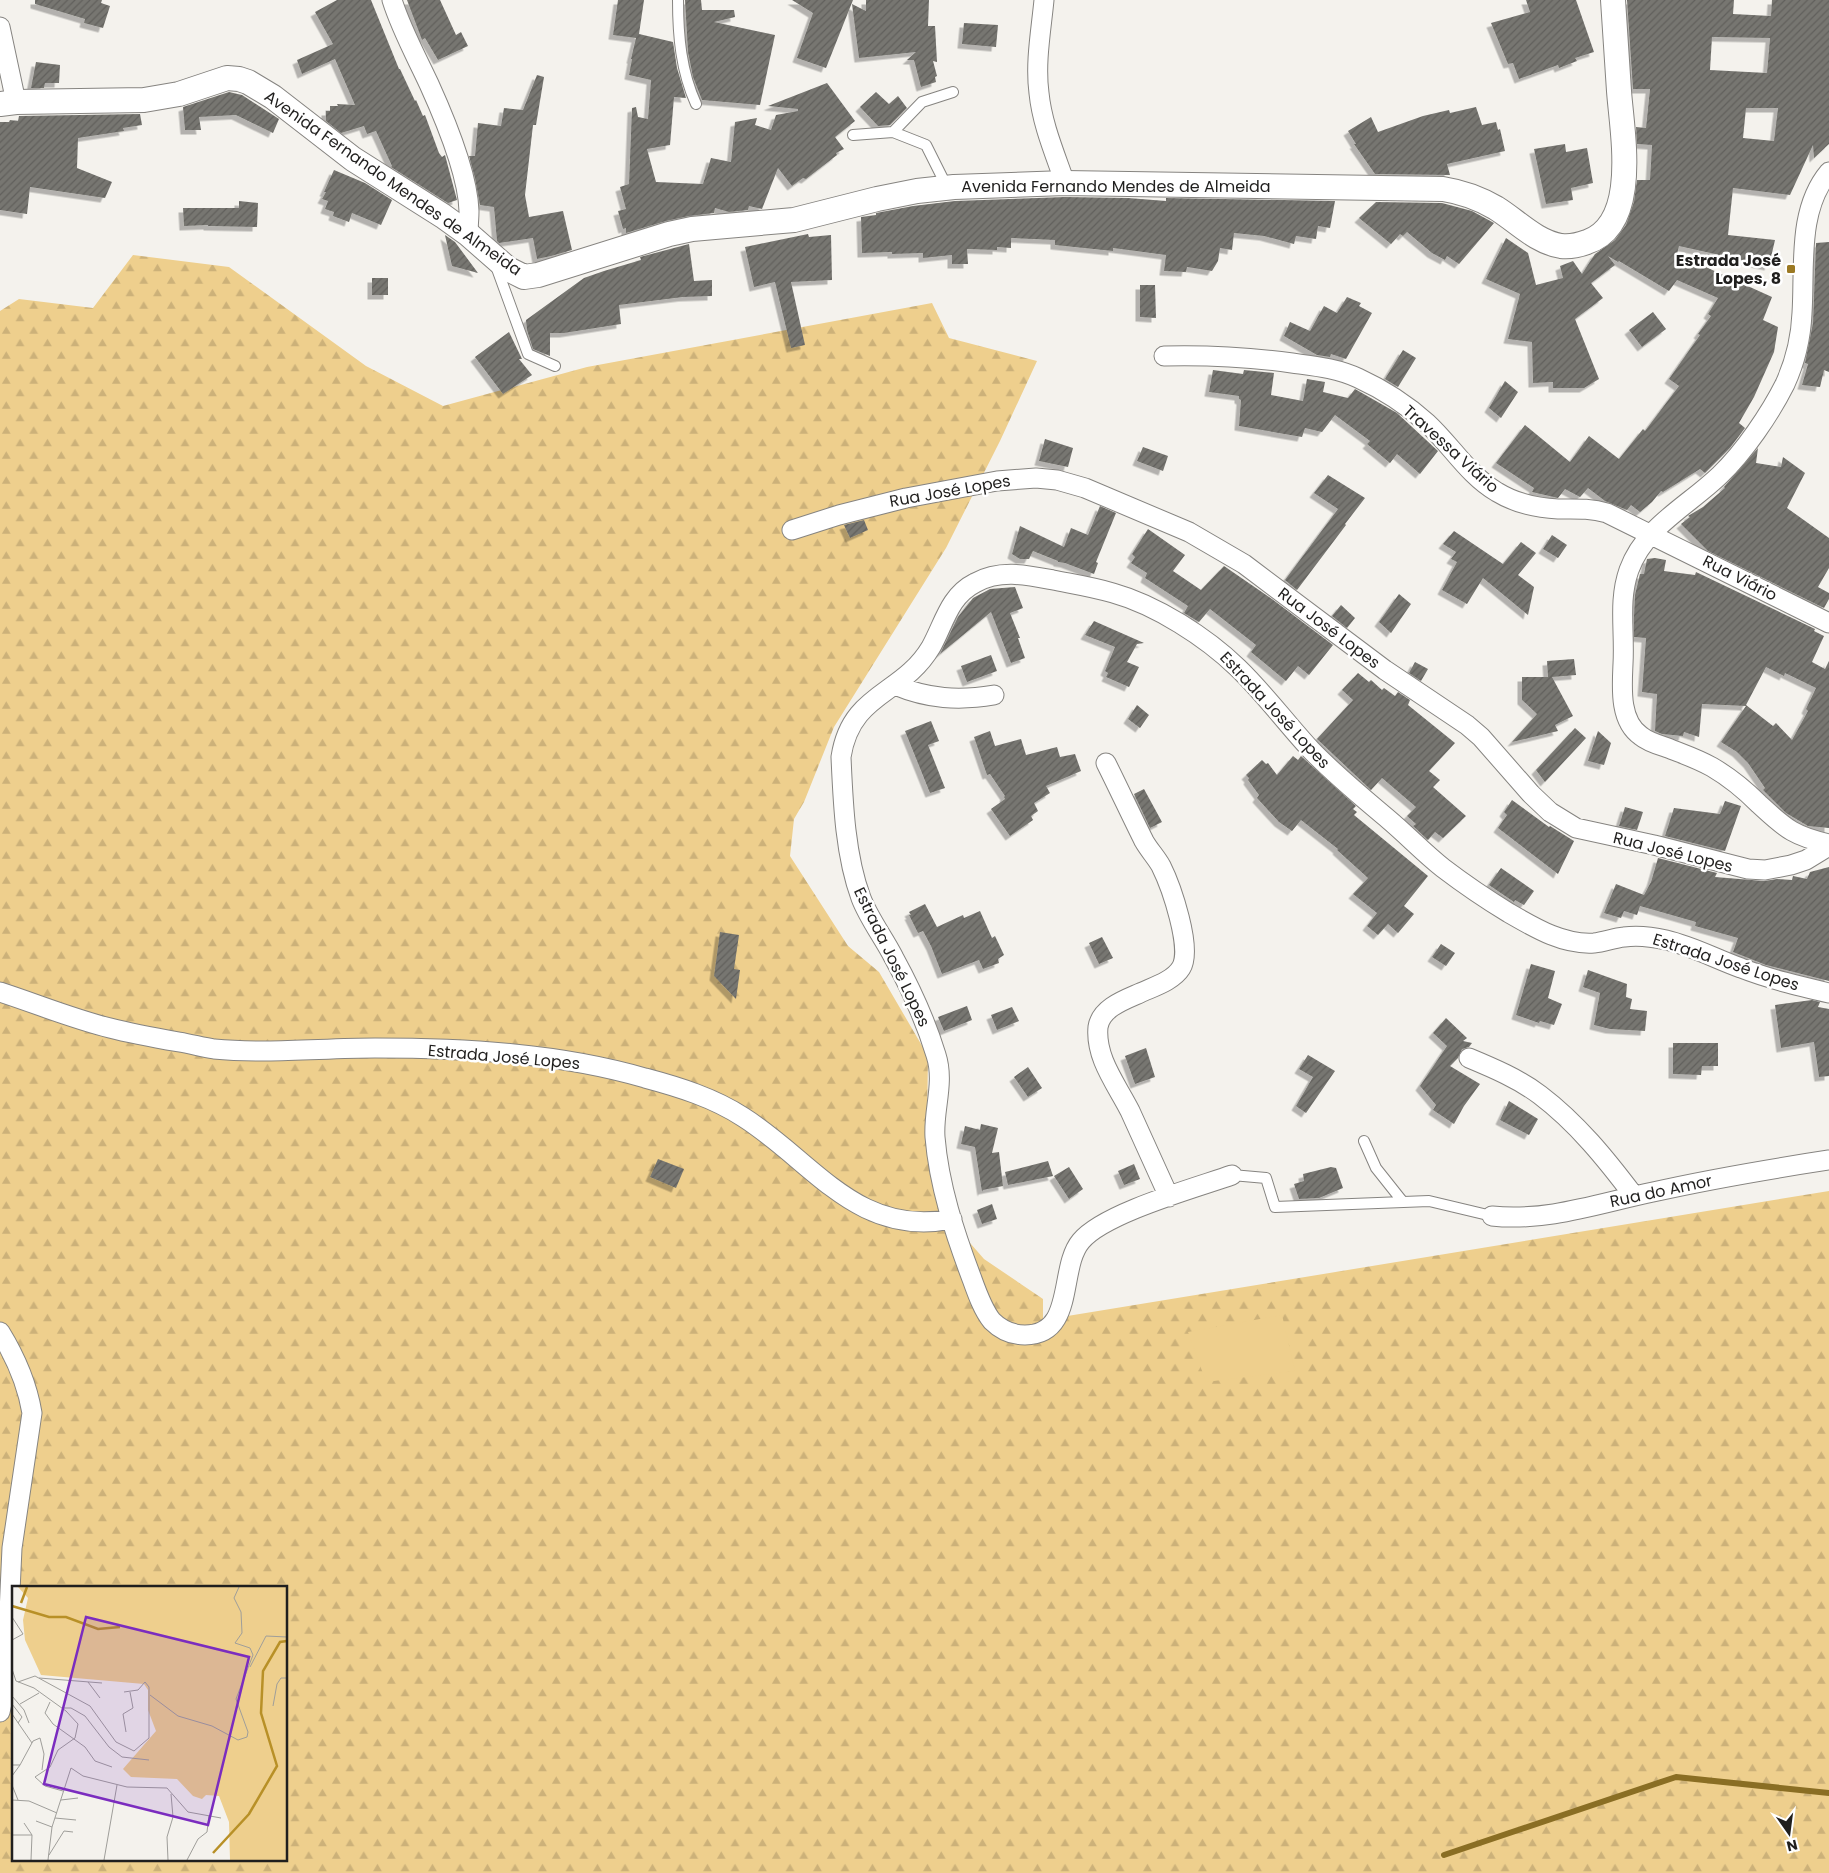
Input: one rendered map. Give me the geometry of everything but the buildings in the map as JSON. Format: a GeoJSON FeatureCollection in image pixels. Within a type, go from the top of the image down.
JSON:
{"type":"FeatureCollection","features":[{"type":"Feature","properties":{"kind":"street"},"geometry":{"type":"LineString","coordinates":[[392,0],[452,142],[466,190],[469,210],[468,234]]}},
{"type":"Feature","properties":{"kind":"street"},"geometry":{"type":"LineString","coordinates":[[1044,0],[1038,64],[1039,93],[1044,122],[1064,183]]}},
{"type":"Feature","properties":{"kind":"street","name":"Avenida Fernando Mendes de Almeida"},"geometry":{"type":"LineString","coordinates":[[8,103],[144,100],[179,94],[227,78],[248,82],[273,97],[340,149],[443,216],[468,234],[508,269],[524,277],[538,275],[669,234],[692,229],[794,220],[877,199],[947,188],[1064,183],[1443,188],[1480,199],[1497,208],[1537,237],[1562,246],[1583,244],[1594,240],[1607,229],[1620,206],[1623,189],[1622,130],[1613,0]]}},
{"type":"Feature","properties":{"kind":"street"},"geometry":{"type":"LineString","coordinates":[[1,37],[8,103]]}},
{"type":"Feature","properties":{"kind":"street"},"geometry":{"type":"LineString","coordinates":[[1829,172],[1817,189],[1809,216],[1803,256],[1800,334],[1793,362],[1784,384],[1748,443],[1732,463],[1708,486],[1650,534],[1637,553],[1630,568],[1622,601],[1623,697],[1626,715],[1640,736],[1719,771],[1775,819],[1792,831],[1814,841],[1829,845]]}},
{"type":"Feature","properties":{"kind":"street","name":"Travessa Viário"},"geometry":{"type":"LineString","coordinates":[[1164,356],[1250,357],[1332,369],[1357,377],[1377,388],[1427,423],[1480,480],[1496,492],[1534,506],[1595,510],[1620,518],[1650,534]]}},
{"type":"Feature","properties":{"kind":"street","name":"Rua José Lopes"},"geometry":{"type":"LineString","coordinates":[[792,530],[839,515],[906,498],[997,481],[1036,478],[1057,480],[1085,488],[1189,532],[1244,564],[1385,670],[1467,724],[1531,794],[1550,812],[1576,828],[1654,845],[1748,869],[1765,870],[1791,865],[1806,860],[1829,845]]}},
{"type":"Feature","properties":{"kind":"street","name":"Rua Viário"},"geometry":{"type":"LineString","coordinates":[[1650,534],[1829,623]]}},
{"type":"Feature","properties":{"kind":"street","name":"Estrada José Lopes"},"geometry":{"type":"LineString","coordinates":[[0,992],[110,1028],[214,1048],[254,1050],[377,1048],[458,1050],[543,1058],[598,1067],[645,1078],[702,1096],[722,1104],[741,1115],[764,1131],[816,1175],[860,1206],[903,1222],[923,1224],[952,1220],[941,1174],[935,1136],[940,1076],[936,1056],[918,1005],[862,899],[852,865],[841,757],[849,728],[865,705],[895,685],[919,663],[931,646],[947,612],[962,592],[975,583],[993,576],[1014,574],[1060,581],[1114,593],[1149,608],[1201,637],[1218,649],[1260,691],[1309,748],[1441,866],[1509,913],[1554,937],[1570,941],[1600,942],[1632,936],[1666,940],[1758,974],[1829,993]]}},
{"type":"Feature","properties":{"kind":"street"},"geometry":{"type":"LineString","coordinates":[[895,685],[945,699],[994,695]]}},
{"type":"Feature","properties":{"kind":"street"},"geometry":{"type":"LineString","coordinates":[[1106,763],[1145,842],[1161,866],[1179,919],[1185,946],[1185,957],[1181,968],[1172,977],[1107,1010],[1100,1020],[1098,1029],[1100,1049],[1104,1063],[1126,1102],[1169,1197]]}},
{"type":"Feature","properties":{"kind":"street"},"geometry":{"type":"LineString","coordinates":[[1469,1058],[1508,1075],[1540,1095],[1584,1136],[1634,1196]]}},
{"type":"Feature","properties":{"kind":"street","name":"Rua do Amor"},"geometry":{"type":"LineString","coordinates":[[1492,1216],[1530,1216],[1556,1213],[1600,1205],[1687,1184],[1829,1160]]}},
{"type":"Feature","properties":{"kind":"street"},"geometry":{"type":"LineString","coordinates":[[952,1220],[959,1245],[981,1302],[992,1320],[1007,1332],[1023,1335],[1038,1334],[1050,1326],[1057,1318],[1063,1302],[1073,1253],[1089,1232],[1107,1222],[1169,1197],[1232,1175]]}},
{"type":"Feature","properties":{"kind":"street"},"geometry":{"type":"LineString","coordinates":[[0,1332],[19,1367],[29,1396],[32,1413],[12,1548],[9,1655],[6,1684],[0,1712]]}},
{"type":"Feature","properties":{"kind":"lane"},"geometry":{"type":"LineString","coordinates":[[678,0],[684,73],[687,85],[696,104]]}},
{"type":"Feature","properties":{"kind":"lane"},"geometry":{"type":"LineString","coordinates":[[893,132],[922,102],[954,92]]}},
{"type":"Feature","properties":{"kind":"lane"},"geometry":{"type":"LineString","coordinates":[[853,135],[893,132],[926,145],[947,188]]}},
{"type":"Feature","properties":{"kind":"lane"},"geometry":{"type":"LineString","coordinates":[[492,256],[528,354],[556,366]]}},
{"type":"Feature","properties":{"kind":"lane"},"geometry":{"type":"LineString","coordinates":[[1364,1141],[1376,1168],[1403,1202]]}},
{"type":"Feature","properties":{"kind":"lane"},"geometry":{"type":"LineString","coordinates":[[1232,1175],[1266,1178],[1275,1208],[1429,1201],[1492,1216]]}},
{"type":"Feature","properties":{"kind":"green space"},"geometry":{"type":"Polygon","coordinates":[[[133,255],[229,267],[366,366],[443,406],[587,367],[932,303],[949,338],[1037,361],[1000,441],[946,548],[834,727],[804,802],[794,819],[790,856],[848,946],[879,972],[928,1056],[927,1120],[943,1212],[984,1259],[1043,1299],[1043,1320],[1829,1191],[1829,1873],[0,1873],[0,311],[19,299],[93,308],[133,255]]]}},
{"type":"Feature","properties":{"kind":"green space"},"geometry":{"type":"Polygon","coordinates":[[[1282,1315],[1295,1371],[1206,1382],[1188,1332],[1282,1315]]]}},
{"type":"Feature","properties":{"kind":"waterway"},"geometry":{"type":"LineString","coordinates":[[1444,1855],[1676,1777],[1829,1793]]}},
{"type":"Feature","properties":{"kind":"place","name":"Estrada José Lopes, 8"},"geometry":{"type":"Point","coordinates":[1791,269]}}]}
